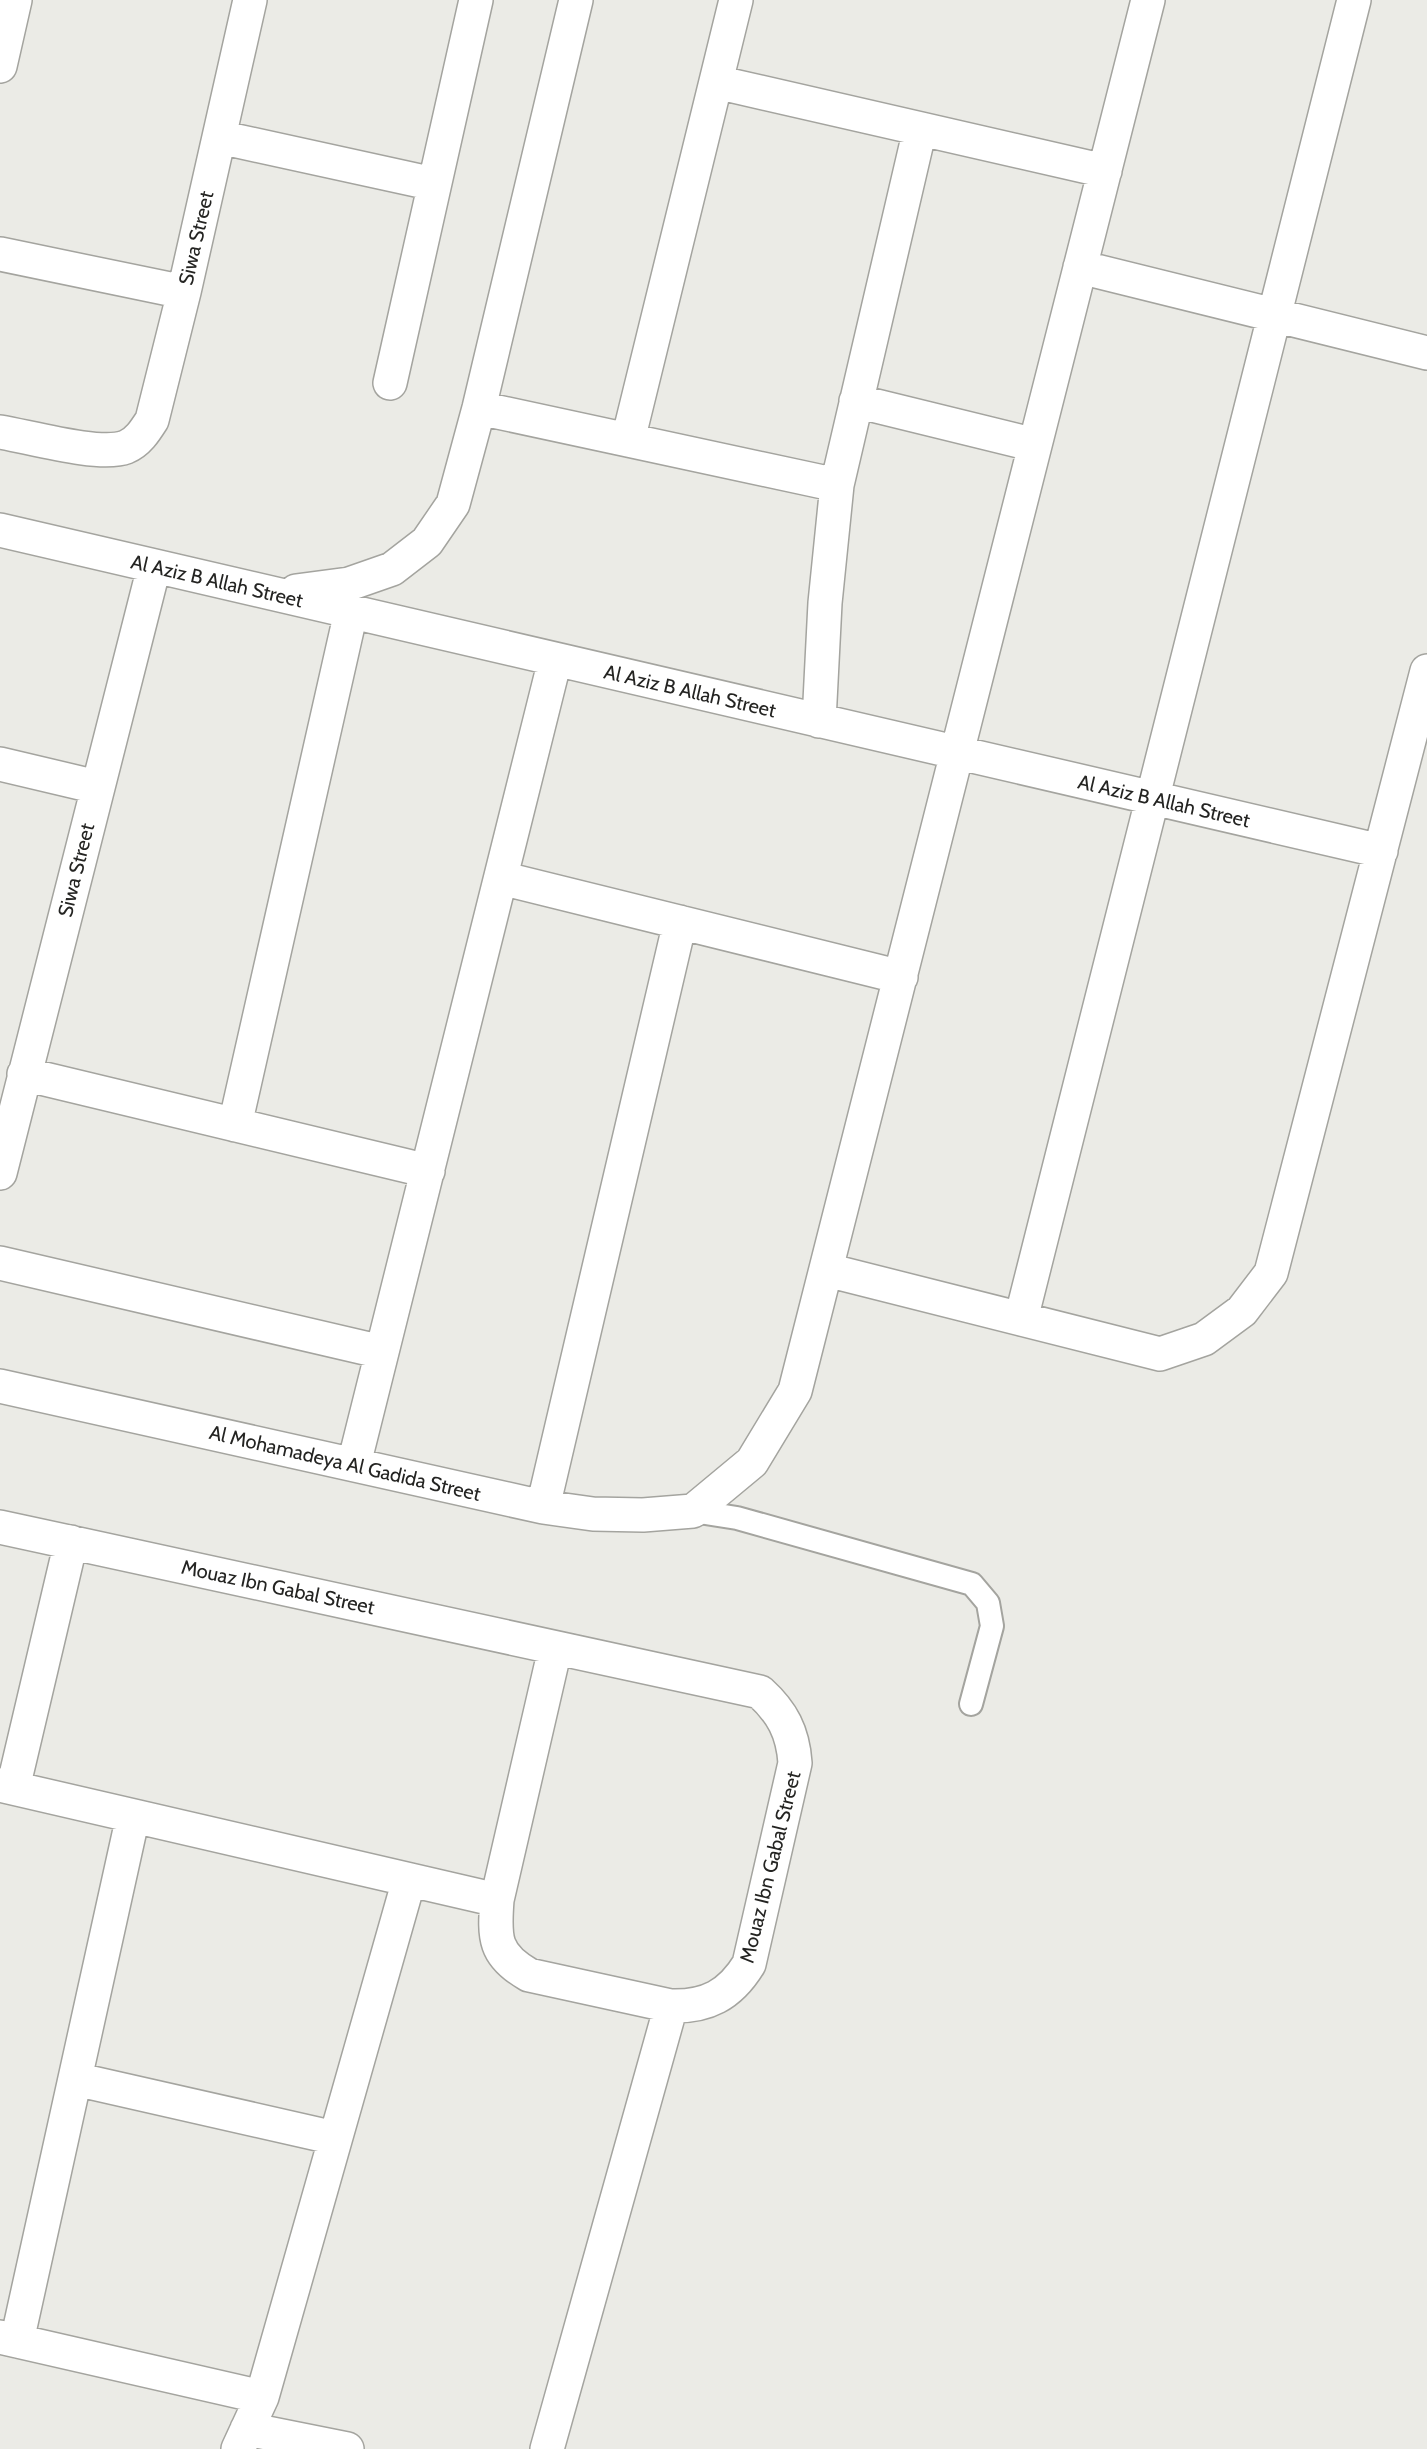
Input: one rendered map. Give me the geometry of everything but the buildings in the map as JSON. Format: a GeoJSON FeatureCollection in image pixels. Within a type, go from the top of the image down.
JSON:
{"type":"FeatureCollection","features":[{"type":"Feature","properties":{"kind":"street"},"geometry":{"type":"LineString","coordinates":[[0,66],[15,0]]}},
{"type":"Feature","properties":{"kind":"street"},"geometry":{"type":"LineString","coordinates":[[390,383],[476,0]]}},
{"type":"Feature","properties":{"kind":"street"},"geometry":{"type":"LineString","coordinates":[[274,594],[349,584],[392,569],[427,542],[453,504],[479,408],[576,0]]}},
{"type":"Feature","properties":{"kind":"street"},"geometry":{"type":"LineString","coordinates":[[628,440],[736,0]]}},
{"type":"Feature","properties":{"kind":"street"},"geometry":{"type":"LineString","coordinates":[[693,1511],[752,1462],[795,1391],[1148,0]]}},
{"type":"Feature","properties":{"kind":"street"},"geometry":{"type":"LineString","coordinates":[[1021,1318],[1353,0]]}},
{"type":"Feature","properties":{"kind":"street","name":"Siwa Street"},"geometry":{"type":"LineString","coordinates":[[0,432],[109,452],[128,446],[141,436],[152,420],[219,137],[246,1]]}},
{"type":"Feature","properties":{"kind":"street"},"geometry":{"type":"LineString","coordinates":[[716,82],[1105,171]]}},
{"type":"Feature","properties":{"kind":"street"},"geometry":{"type":"LineString","coordinates":[[819,721],[825,603],[837,485],[920,129]]}},
{"type":"Feature","properties":{"kind":"street"},"geometry":{"type":"LineString","coordinates":[[219,137],[434,184]]}},
{"type":"Feature","properties":{"kind":"street"},"geometry":{"type":"LineString","coordinates":[[0,254],[184,291]]}},
{"type":"Feature","properties":{"kind":"street"},"geometry":{"type":"LineString","coordinates":[[1080,267],[1427,353]]}},
{"type":"Feature","properties":{"kind":"street"},"geometry":{"type":"LineString","coordinates":[[856,402],[1035,445]]}},
{"type":"Feature","properties":{"kind":"street"},"geometry":{"type":"LineString","coordinates":[[479,408],[837,485]]}},
{"type":"Feature","properties":{"kind":"street","name":"Al Aziz B Allah Street"},"geometry":{"type":"LineString","coordinates":[[0,530],[1380,851]]}},
{"type":"Feature","properties":{"kind":"street","name":"Siwa Street"},"geometry":{"type":"LineString","coordinates":[[0,1173],[154,567]]}},
{"type":"Feature","properties":{"kind":"street"},"geometry":{"type":"LineString","coordinates":[[235,1125],[351,612]]}},
{"type":"Feature","properties":{"kind":"street"},"geometry":{"type":"LineString","coordinates":[[354,1464],[555,660]]}},
{"type":"Feature","properties":{"kind":"street"},"geometry":{"type":"LineString","coordinates":[[826,1270],[1160,1354],[1204,1339],[1242,1311],[1271,1273],[1427,671]]}},
{"type":"Feature","properties":{"kind":"street"},"geometry":{"type":"LineString","coordinates":[[0,764],[97,787]]}},
{"type":"Feature","properties":{"kind":"street"},"geometry":{"type":"LineString","coordinates":[[501,878],[901,977]]}},
{"type":"Feature","properties":{"kind":"street"},"geometry":{"type":"LineString","coordinates":[[543,1507],[680,922]]}},
{"type":"Feature","properties":{"kind":"street"},"geometry":{"type":"LineString","coordinates":[[24,1074],[428,1171]]}},
{"type":"Feature","properties":{"kind":"street"},"geometry":{"type":"LineString","coordinates":[[0,1263],[382,1352]]}},
{"type":"Feature","properties":{"kind":"street","name":"Al Mohamadeya Al Gadida Street"},"geometry":{"type":"LineString","coordinates":[[0,1386],[543,1507],[592,1514],[643,1515],[693,1511]]}},
{"type":"Feature","properties":{"kind":"street","name":"Mouaz Ibn Gabal Street"},"geometry":{"type":"LineString","coordinates":[[0,1527],[760,1692],[775,1706],[786,1723],[794,1742],[795,1763],[749,1964],[737,1984],[718,1997],[690,2007],[671,2006],[529,1975],[513,1966],[501,1952],[494,1935],[497,1900],[555,1649]]}},
{"type":"Feature","properties":{"kind":"street"},"geometry":{"type":"LineString","coordinates":[[71,1542],[6,1786],[497,1900]]}},
{"type":"Feature","properties":{"kind":"street"},"geometry":{"type":"LineString","coordinates":[[132,1816],[75,2079],[9,2339],[262,2397]]}},
{"type":"Feature","properties":{"kind":"street"},"geometry":{"type":"LineString","coordinates":[[347,2449],[243,2439],[262,2397],[409,1880]]}},
{"type":"Feature","properties":{"kind":"street"},"geometry":{"type":"LineString","coordinates":[[547,2449],[671,2006]]}},
{"type":"Feature","properties":{"kind":"street"},"geometry":{"type":"LineString","coordinates":[[75,2079],[335,2138]]}},
{"type":"Feature","properties":{"kind":"lane"},"geometry":{"type":"LineString","coordinates":[[693,1511],[738,1518],[972,1584],[988,1603],[992,1626],[971,1704]]}}]}
